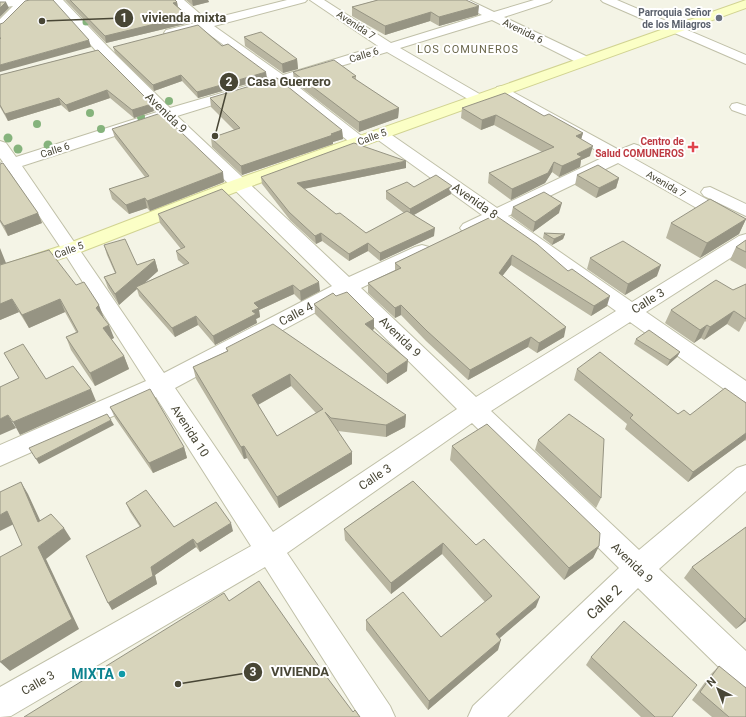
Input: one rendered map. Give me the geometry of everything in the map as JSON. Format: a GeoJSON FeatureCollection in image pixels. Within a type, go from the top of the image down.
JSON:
{"type":"FeatureCollection","features":[{"type":"Feature","properties":{"kind":"street"},"geometry":{"type":"LineString","coordinates":[[1,2],[42,0]]}},
{"type":"Feature","properties":{"kind":"street","name":"Avenida 9"},"geometry":{"type":"LineString","coordinates":[[57,0],[103,50],[167,114],[348,286],[638,569],[746,672]]}},
{"type":"Feature","properties":{"kind":"street"},"geometry":{"type":"LineString","coordinates":[[177,0],[204,24],[281,80],[358,142]]}},
{"type":"Feature","properties":{"kind":"street"},"geometry":{"type":"LineString","coordinates":[[161,35],[301,0]]}},
{"type":"Feature","properties":{"kind":"street","name":"Avenida 7"},"geometry":{"type":"LineString","coordinates":[[316,0],[390,48],[478,99]]}},
{"type":"Feature","properties":{"kind":"street","name":"Avenida 6"},"geometry":{"type":"LineString","coordinates":[[460,0],[586,61]]}},
{"type":"Feature","properties":{"kind":"street","name":"Calle 6"},"geometry":{"type":"LineString","coordinates":[[4,159],[167,114],[494,17],[546,0]]}},
{"type":"Feature","properties":{"kind":"street"},"geometry":{"type":"LineString","coordinates":[[607,0],[746,60]]}},
{"type":"Feature","properties":{"kind":"street"},"geometry":{"type":"LineString","coordinates":[[0,26],[24,2]]}},
{"type":"Feature","properties":{"kind":"street","name":"Calle 5"},"geometry":{"type":"LineString","coordinates":[[0,273],[71,249],[240,184],[746,4]]}},
{"type":"Feature","properties":{"kind":"street","name":"Avenida 7"},"geometry":{"type":"LineString","coordinates":[[518,85],[746,229]]}},
{"type":"Feature","properties":{"kind":"street","name":"Avenida 7"},"geometry":{"type":"LineString","coordinates":[[502,90],[626,153],[746,211]]}},
{"type":"Feature","properties":{"kind":"street","name":"Avenida 8"},"geometry":{"type":"LineString","coordinates":[[380,134],[746,393]]}},
{"type":"Feature","properties":{"kind":"street","name":"Calle 4"},"geometry":{"type":"LineString","coordinates":[[0,456],[160,385],[348,286],[626,153]]}},
{"type":"Feature","properties":{"kind":"street","name":"Avenida 10"},"geometry":{"type":"LineString","coordinates":[[4,159],[71,249],[379,717]]}},
{"type":"Feature","properties":{"kind":"street","name":"Calle 3"},"geometry":{"type":"LineString","coordinates":[[0,705],[269,550],[475,409],[746,240]]}},
{"type":"Feature","properties":{"kind":"street","name":"Calle 2"},"geometry":{"type":"LineString","coordinates":[[484,717],[638,569],[746,476]]}},
{"type":"Feature","properties":{"kind":"building"},"geometry":{"type":"Polygon","coordinates":[[[53,0],[89,40],[0,65],[0,24],[3,23],[25,1],[53,0]]]}},
{"type":"Feature","properties":{"kind":"building"},"geometry":{"type":"Polygon","coordinates":[[[70,0],[175,0],[177,2],[173,3],[188,16],[105,36],[70,0]]]}},
{"type":"Feature","properties":{"kind":"building"},"geometry":{"type":"Polygon","coordinates":[[[378,0],[466,0],[479,6],[439,17],[431,12],[385,26],[352,7],[378,0]]]}},
{"type":"Feature","properties":{"kind":"building"},"geometry":{"type":"Polygon","coordinates":[[[0,2],[6,2],[0,8],[0,2]]]}},
{"type":"Feature","properties":{"kind":"building"},"geometry":{"type":"Polygon","coordinates":[[[198,25],[222,46],[228,44],[266,72],[197,92],[181,75],[153,85],[113,47],[198,25]]]}},
{"type":"Feature","properties":{"kind":"building"},"geometry":{"type":"Polygon","coordinates":[[[261,32],[297,59],[282,64],[244,37],[261,32]]]}},
{"type":"Feature","properties":{"kind":"building"},"geometry":{"type":"Polygon","coordinates":[[[98,50],[152,104],[132,110],[107,90],[66,105],[59,98],[5,114],[0,105],[0,75],[98,50]]]}},
{"type":"Feature","properties":{"kind":"building"},"geometry":{"type":"Polygon","coordinates":[[[334,60],[356,76],[352,77],[399,108],[359,122],[293,72],[334,60]]]}},
{"type":"Feature","properties":{"kind":"building"},"geometry":{"type":"Polygon","coordinates":[[[277,78],[342,130],[331,134],[333,135],[241,166],[211,138],[240,128],[210,98],[277,78]]]}},
{"type":"Feature","properties":{"kind":"building"},"geometry":{"type":"Polygon","coordinates":[[[505,93],[544,116],[549,114],[583,133],[576,136],[593,146],[577,154],[582,157],[562,166],[554,162],[548,173],[512,189],[489,173],[554,147],[496,115],[482,120],[462,108],[505,93]]]}},
{"type":"Feature","properties":{"kind":"building"},"geometry":{"type":"Polygon","coordinates":[[[161,113],[223,172],[147,201],[145,198],[126,205],[109,189],[149,176],[112,129],[161,113]]]}},
{"type":"Feature","properties":{"kind":"building"},"geometry":{"type":"Polygon","coordinates":[[[354,143],[406,161],[297,183],[336,214],[340,213],[366,233],[407,211],[435,228],[380,253],[368,243],[349,254],[321,233],[315,236],[289,212],[261,177],[354,143]]]}},
{"type":"Feature","properties":{"kind":"building"},"geometry":{"type":"Polygon","coordinates":[[[3,163],[38,213],[4,226],[0,220],[0,164],[3,163]]]}},
{"type":"Feature","properties":{"kind":"building"},"geometry":{"type":"Polygon","coordinates":[[[598,165],[619,178],[599,188],[577,175],[598,165]]]}},
{"type":"Feature","properties":{"kind":"building"},"geometry":{"type":"Polygon","coordinates":[[[436,175],[452,186],[410,209],[386,191],[407,182],[414,187],[436,175]]]}},
{"type":"Feature","properties":{"kind":"building"},"geometry":{"type":"Polygon","coordinates":[[[222,189],[319,282],[300,291],[293,285],[254,303],[259,308],[252,311],[256,314],[213,336],[196,316],[172,328],[136,287],[189,263],[176,251],[185,247],[158,214],[222,189]]]}},
{"type":"Feature","properties":{"kind":"building"},"geometry":{"type":"Polygon","coordinates":[[[544,192],[562,203],[535,222],[513,207],[544,192]]]}},
{"type":"Feature","properties":{"kind":"building"},"geometry":{"type":"Polygon","coordinates":[[[710,199],[746,219],[707,243],[671,223],[710,199]]]}},
{"type":"Feature","properties":{"kind":"building"},"geometry":{"type":"Polygon","coordinates":[[[495,215],[537,244],[568,271],[572,269],[610,296],[594,306],[512,255],[499,273],[566,327],[539,343],[531,337],[470,370],[401,305],[395,308],[368,283],[401,268],[395,263],[495,215]]]}},
{"type":"Feature","properties":{"kind":"building"},"geometry":{"type":"Polygon","coordinates":[[[544,233],[565,234],[554,239],[544,233]]]}},
{"type":"Feature","properties":{"kind":"building"},"geometry":{"type":"Polygon","coordinates":[[[125,239],[137,265],[154,259],[155,260],[115,294],[104,277],[116,273],[104,245],[125,239]]]}},
{"type":"Feature","properties":{"kind":"building"},"geometry":{"type":"Polygon","coordinates":[[[746,240],[746,252],[736,247],[746,240]]]}},
{"type":"Feature","properties":{"kind":"building"},"geometry":{"type":"Polygon","coordinates":[[[623,241],[661,265],[628,284],[590,258],[623,241]]]}},
{"type":"Feature","properties":{"kind":"building"},"geometry":{"type":"Polygon","coordinates":[[[49,250],[76,285],[84,282],[99,305],[96,308],[109,325],[103,328],[124,356],[90,373],[66,337],[78,332],[60,299],[22,315],[12,299],[0,304],[0,265],[49,250]]]}},
{"type":"Feature","properties":{"kind":"building"},"geometry":{"type":"Polygon","coordinates":[[[716,280],[733,290],[746,284],[746,319],[734,311],[710,327],[707,325],[700,330],[671,310],[716,280]]]}},
{"type":"Feature","properties":{"kind":"building"},"geometry":{"type":"Polygon","coordinates":[[[347,292],[374,319],[365,324],[408,360],[387,374],[314,304],[333,293],[336,296],[347,292]]]}},
{"type":"Feature","properties":{"kind":"building"},"geometry":{"type":"Polygon","coordinates":[[[273,324],[406,415],[386,425],[331,418],[325,412],[352,452],[277,497],[244,446],[241,447],[193,367],[228,351],[226,348],[273,324]],[[290,374],[252,395],[277,436],[323,409],[290,374]]]}},
{"type":"Feature","properties":{"kind":"building"},"geometry":{"type":"Polygon","coordinates":[[[649,330],[680,352],[670,360],[636,339],[649,330]]]}},
{"type":"Feature","properties":{"kind":"building"},"geometry":{"type":"Polygon","coordinates":[[[23,344],[46,379],[73,366],[91,389],[13,422],[8,415],[0,419],[0,387],[19,378],[4,353],[23,344]]]}},
{"type":"Feature","properties":{"kind":"building"},"geometry":{"type":"Polygon","coordinates":[[[600,352],[678,414],[684,410],[690,415],[725,388],[746,403],[746,433],[693,472],[630,418],[633,415],[577,369],[600,352]]]}},
{"type":"Feature","properties":{"kind":"building"},"geometry":{"type":"Polygon","coordinates":[[[150,389],[184,447],[149,463],[110,407],[150,389]]]}},
{"type":"Feature","properties":{"kind":"building"},"geometry":{"type":"Polygon","coordinates":[[[107,414],[111,420],[36,459],[29,448],[107,414]]]}},
{"type":"Feature","properties":{"kind":"building"},"geometry":{"type":"Polygon","coordinates":[[[569,414],[604,439],[601,498],[538,440],[569,414]]]}},
{"type":"Feature","properties":{"kind":"building"},"geometry":{"type":"Polygon","coordinates":[[[487,424],[600,533],[599,546],[569,568],[452,446],[487,424]]]}},
{"type":"Feature","properties":{"kind":"building"},"geometry":{"type":"Polygon","coordinates":[[[413,481],[476,545],[484,539],[540,597],[496,634],[501,640],[429,701],[366,620],[403,592],[441,637],[492,596],[443,543],[391,583],[344,529],[413,481]]]}},
{"type":"Feature","properties":{"kind":"building"},"geometry":{"type":"Polygon","coordinates":[[[21,482],[38,522],[51,514],[64,528],[38,547],[72,619],[0,662],[0,557],[22,545],[7,511],[0,515],[0,492],[21,482]]]}},
{"type":"Feature","properties":{"kind":"building"},"geometry":{"type":"Polygon","coordinates":[[[146,490],[174,527],[216,502],[231,523],[197,544],[193,539],[151,567],[153,576],[108,603],[86,556],[141,526],[126,503],[146,490]]]}},
{"type":"Feature","properties":{"kind":"building"},"geometry":{"type":"Polygon","coordinates":[[[746,527],[746,618],[745,619],[692,567],[746,527]]]}},
{"type":"Feature","properties":{"kind":"building"},"geometry":{"type":"Polygon","coordinates":[[[259,581],[320,668],[353,712],[355,710],[360,717],[24,717],[224,593],[229,601],[259,581]]]}},
{"type":"Feature","properties":{"kind":"building"},"geometry":{"type":"Polygon","coordinates":[[[624,621],[697,685],[672,717],[655,717],[591,657],[624,621]]]}},
{"type":"Feature","properties":{"kind":"building"},"geometry":{"type":"Polygon","coordinates":[[[719,666],[746,688],[746,717],[729,717],[700,692],[719,666]]]}},
{"type":"Feature","properties":{"kind":"place","name":"Parroquia Señor de los Milagros"},"geometry":{"type":"Point","coordinates":[719,18]}},
{"type":"Feature","properties":{"kind":"place","name":"vivienda mixta"},"geometry":{"type":"Point","coordinates":[42,21]}},
{"type":"Feature","properties":{"kind":"place","name":"Casa Guerrero"},"geometry":{"type":"Point","coordinates":[215,136]}},
{"type":"Feature","properties":{"kind":"place","name":"Centro de Salud COMUNEROS"},"geometry":{"type":"Point","coordinates":[693,147]}},
{"type":"Feature","properties":{"kind":"place","name":"MIXTA"},"geometry":{"type":"Point","coordinates":[122,674]}},
{"type":"Feature","properties":{"kind":"place","name":"VIVIENDA"},"geometry":{"type":"Point","coordinates":[178,684]}},
{"type":"Feature","properties":{"kind":"district","name":"LOS COMUNEROS"},"geometry":{"type":"Point","coordinates":[468,49]}}]}
